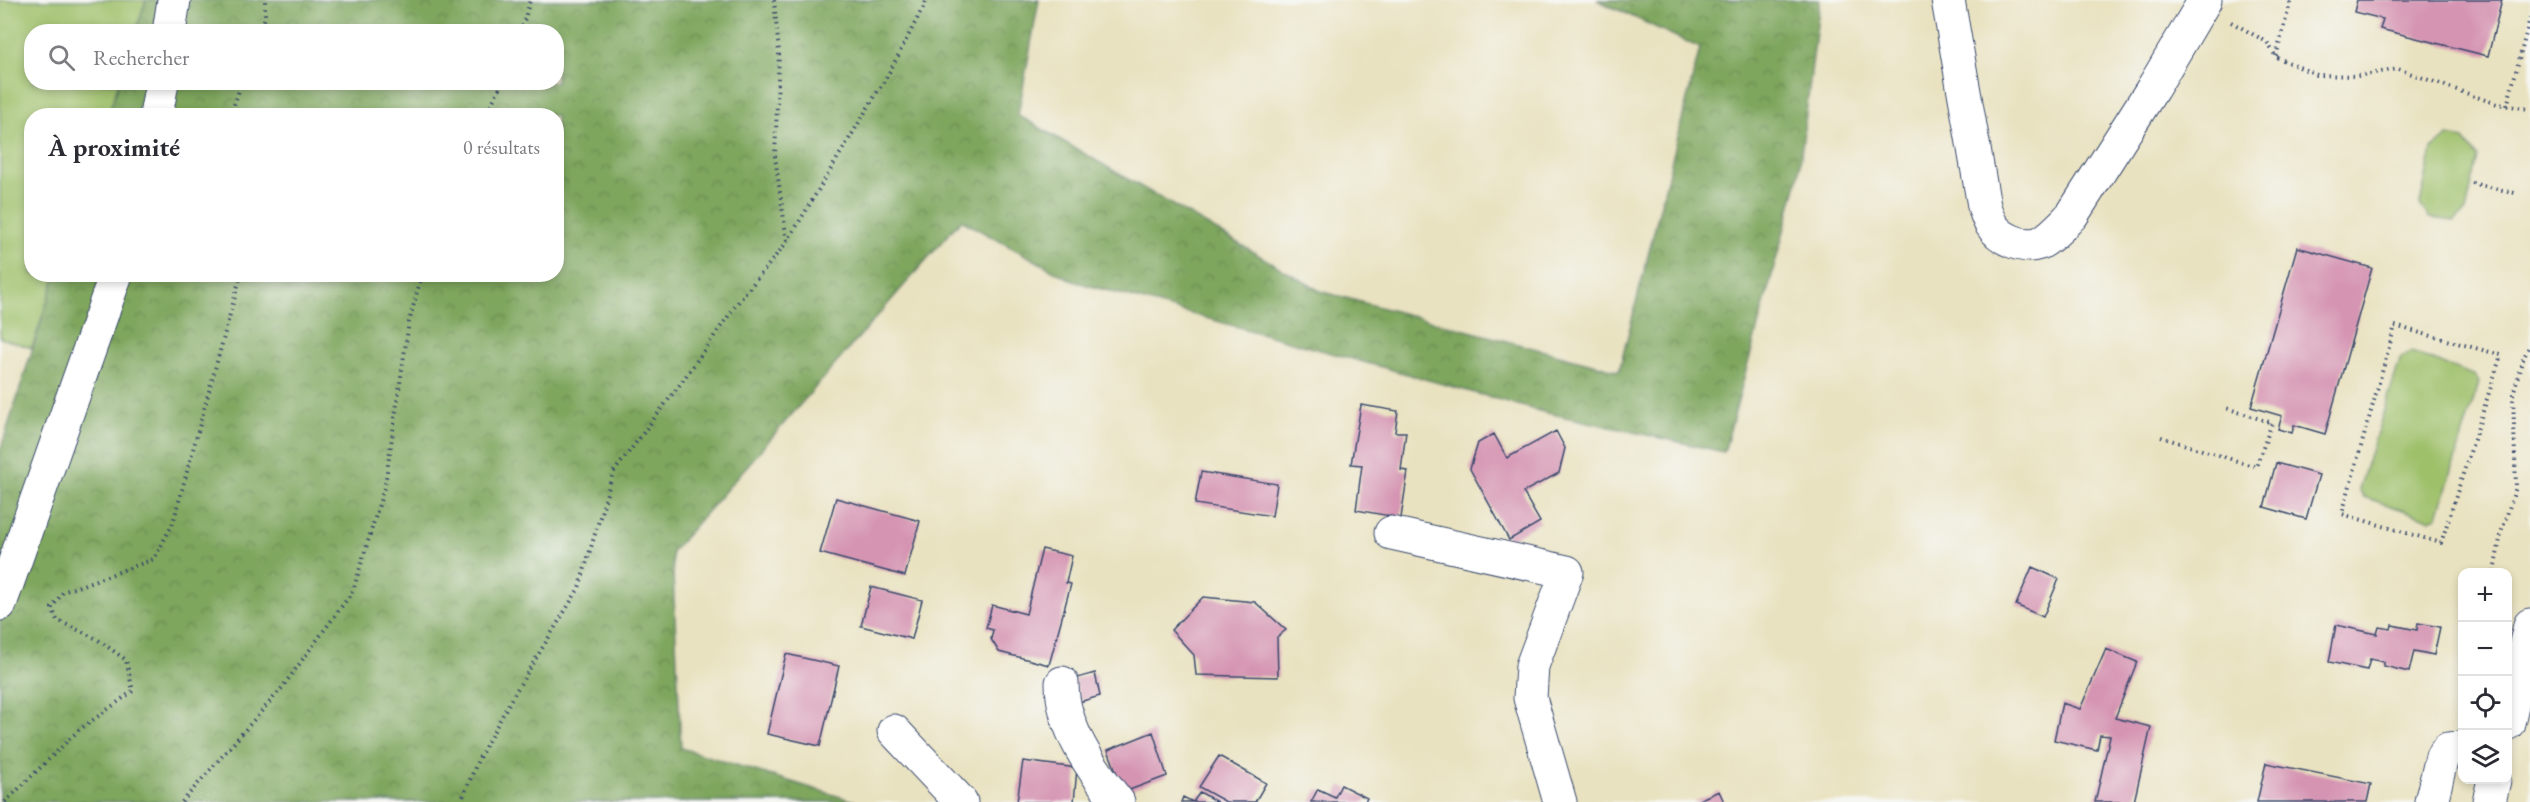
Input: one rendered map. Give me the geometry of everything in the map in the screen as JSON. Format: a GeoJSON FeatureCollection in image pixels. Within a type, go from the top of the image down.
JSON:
{"type":"FeatureCollection","features":[{"type":"Feature","properties":{"kind":"street"},"geometry":{"type":"LineString","coordinates":[[170,24],[174,0]]}},
{"type":"Feature","properties":{"kind":"street"},"geometry":{"type":"LineString","coordinates":[[1947,0],[1984,206],[1991,224],[1999,233],[2023,245],[2040,243],[2072,215],[2204,3]]}},
{"type":"Feature","properties":{"kind":"street"},"geometry":{"type":"LineString","coordinates":[[157,108],[161,90]]}},
{"type":"Feature","properties":{"kind":"street"},"geometry":{"type":"LineString","coordinates":[[0,604],[113,282]]}},
{"type":"Feature","properties":{"kind":"street"},"geometry":{"type":"LineString","coordinates":[[1391,533],[1566,572],[1532,666],[1530,698],[1560,802]]}},
{"type":"Feature","properties":{"kind":"street"},"geometry":{"type":"LineString","coordinates":[[2512,705],[2530,625]]}},
{"type":"Feature","properties":{"kind":"street"},"geometry":{"type":"LineString","coordinates":[[1062,683],[1062,701],[1081,748],[1092,770],[1118,802]]}},
{"type":"Feature","properties":{"kind":"street"},"geometry":{"type":"LineString","coordinates":[[894,731],[961,802]]}},
{"type":"Feature","properties":{"kind":"street"},"geometry":{"type":"LineString","coordinates":[[2431,802],[2442,757],[2448,748],[2458,748]]}},
{"type":"Feature","properties":{"kind":"street"},"geometry":{"type":"LineString","coordinates":[[2489,802],[2493,784]]}},
{"type":"Feature","properties":{"kind":"path"},"geometry":{"type":"LineString","coordinates":[[263,24],[265,0]]}},
{"type":"Feature","properties":{"kind":"path"},"geometry":{"type":"LineString","coordinates":[[523,24],[530,0]]}},
{"type":"Feature","properties":{"kind":"path"},"geometry":{"type":"LineString","coordinates":[[774,0],[779,52],[775,157],[787,242]]}},
{"type":"Feature","properties":{"kind":"path"},"geometry":{"type":"LineString","coordinates":[[460,802],[483,750],[579,588],[613,473],[739,301],[787,242],[890,71],[927,0]]}},
{"type":"Feature","properties":{"kind":"path"},"geometry":{"type":"LineString","coordinates":[[2276,57],[2291,0]]}},
{"type":"Feature","properties":{"kind":"path"},"geometry":{"type":"LineString","coordinates":[[2204,3],[2267,42],[2276,57],[2317,75],[2357,76],[2398,69],[2497,104],[2530,109]]}},
{"type":"Feature","properties":{"kind":"path"},"geometry":{"type":"LineString","coordinates":[[2507,106],[2530,18]]}},
{"type":"Feature","properties":{"kind":"path"},"geometry":{"type":"LineString","coordinates":[[233,108],[239,90]]}},
{"type":"Feature","properties":{"kind":"path"},"geometry":{"type":"LineString","coordinates":[[489,108],[499,90]]}},
{"type":"Feature","properties":{"kind":"path"},"geometry":{"type":"LineString","coordinates":[[2472,183],[2515,193]]}},
{"type":"Feature","properties":{"kind":"path"},"geometry":{"type":"LineString","coordinates":[[5,802],[79,730],[133,691],[126,660],[97,639],[57,620],[52,608],[63,592],[154,559],[173,523],[239,282]]}},
{"type":"Feature","properties":{"kind":"path"},"geometry":{"type":"LineString","coordinates":[[182,802],[281,689],[353,591],[385,485],[408,322],[420,282]]}},
{"type":"Feature","properties":{"kind":"path"},"geometry":{"type":"LineString","coordinates":[[2396,326],[2501,355],[2441,543],[2342,514],[2396,326]]}},
{"type":"Feature","properties":{"kind":"path"},"geometry":{"type":"LineString","coordinates":[[2495,568],[2500,534],[2516,487],[2513,395],[2522,361],[2530,345]]}},
{"type":"Feature","properties":{"kind":"path"},"geometry":{"type":"LineString","coordinates":[[2161,437],[2256,467],[2272,423],[2223,407]]}},
{"type":"Feature","properties":{"kind":"green space"},"geometry":{"type":"Polygon","coordinates":[[[0,0],[146,0],[138,24],[24,24],[24,90],[117,90],[110,108],[24,108],[24,282],[54,282],[32,348],[0,338],[0,0]]]}},
{"type":"Feature","properties":{"kind":"green space"},"geometry":{"type":"Polygon","coordinates":[[[146,0],[1039,0],[1018,115],[1320,291],[1619,371],[1700,48],[1597,0],[1820,0],[1798,179],[1724,452],[1543,412],[1073,281],[961,220],[672,552],[681,748],[857,802],[0,802],[0,451],[54,282],[564,282],[564,108],[110,108],[117,90],[564,90],[564,24],[138,24],[146,0]]]}},
{"type":"Feature","properties":{"kind":"green space"},"geometry":{"type":"Polygon","coordinates":[[[2448,136],[2464,139],[2478,157],[2466,211],[2455,221],[2429,218],[2420,204],[2432,149],[2448,136]]]}},
{"type":"Feature","properties":{"kind":"green space"},"geometry":{"type":"Polygon","coordinates":[[[2411,352],[2474,375],[2479,382],[2438,516],[2430,519],[2364,497],[2359,489],[2401,357],[2411,352]]]}},
{"type":"Feature","properties":{"kind":"building"},"geometry":{"type":"Polygon","coordinates":[[[2357,0],[2502,0],[2488,56],[2380,29],[2383,19],[2354,12],[2357,0]]]}},
{"type":"Feature","properties":{"kind":"building"},"geometry":{"type":"Polygon","coordinates":[[[2297,247],[2372,268],[2325,434],[2294,425],[2292,433],[2278,429],[2282,416],[2251,407],[2297,247]]]}},
{"type":"Feature","properties":{"kind":"building"},"geometry":{"type":"Polygon","coordinates":[[[1361,405],[1398,411],[1395,432],[1406,432],[1401,470],[1408,471],[1401,518],[1356,510],[1362,465],[1351,464],[1361,405]]]}},
{"type":"Feature","properties":{"kind":"building"},"geometry":{"type":"Polygon","coordinates":[[[1556,431],[1565,448],[1559,473],[1523,492],[1540,522],[1509,540],[1470,469],[1478,443],[1494,434],[1507,458],[1556,431]]]}},
{"type":"Feature","properties":{"kind":"building"},"geometry":{"type":"Polygon","coordinates":[[[2276,463],[2319,475],[2306,519],[2264,507],[2276,463]]]}},
{"type":"Feature","properties":{"kind":"building"},"geometry":{"type":"Polygon","coordinates":[[[1201,472],[1277,484],[1272,516],[1195,504],[1201,472]]]}},
{"type":"Feature","properties":{"kind":"building"},"geometry":{"type":"Polygon","coordinates":[[[836,498],[920,521],[905,576],[820,553],[836,498]]]}},
{"type":"Feature","properties":{"kind":"building"},"geometry":{"type":"Polygon","coordinates":[[[1042,549],[1072,556],[1066,583],[1071,584],[1049,665],[999,652],[991,639],[993,630],[986,628],[992,605],[1026,614],[1042,549]]]}},
{"type":"Feature","properties":{"kind":"building"},"geometry":{"type":"Polygon","coordinates":[[[2032,567],[2059,579],[2043,617],[2016,605],[2032,567]]]}},
{"type":"Feature","properties":{"kind":"building"},"geometry":{"type":"Polygon","coordinates":[[[871,587],[922,600],[912,639],[861,626],[871,587]]]}},
{"type":"Feature","properties":{"kind":"building"},"geometry":{"type":"Polygon","coordinates":[[[1203,597],[1255,602],[1286,630],[1277,637],[1278,677],[1196,675],[1194,655],[1171,630],[1203,597]]]}},
{"type":"Feature","properties":{"kind":"building"},"geometry":{"type":"Polygon","coordinates":[[[2418,623],[2440,627],[2434,655],[2414,651],[2409,672],[2384,666],[2384,662],[2370,659],[2367,670],[2329,662],[2336,625],[2377,634],[2379,627],[2391,629],[2392,625],[2417,630],[2418,623]]]}},
{"type":"Feature","properties":{"kind":"building"},"geometry":{"type":"Polygon","coordinates":[[[2106,649],[2137,662],[2115,718],[2151,727],[2134,802],[2095,802],[2110,736],[2100,735],[2097,750],[2054,740],[2062,703],[2080,709],[2106,649]]]}},
{"type":"Feature","properties":{"kind":"building"},"geometry":{"type":"Polygon","coordinates":[[[786,654],[839,666],[820,746],[767,734],[786,654]]]}},
{"type":"Feature","properties":{"kind":"building"},"geometry":{"type":"Polygon","coordinates":[[[1095,673],[1100,696],[1079,702],[1074,679],[1095,673]]]}},
{"type":"Feature","properties":{"kind":"building"},"geometry":{"type":"Polygon","coordinates":[[[1153,732],[1167,776],[1124,792],[1108,750],[1153,732]]]}},
{"type":"Feature","properties":{"kind":"building"},"geometry":{"type":"Polygon","coordinates":[[[1219,756],[1266,783],[1255,802],[1226,802],[1199,787],[1219,756]]]}},
{"type":"Feature","properties":{"kind":"building"},"geometry":{"type":"Polygon","coordinates":[[[1023,761],[1077,768],[1074,802],[1017,802],[1023,761]]]}},
{"type":"Feature","properties":{"kind":"building"},"geometry":{"type":"Polygon","coordinates":[[[2266,763],[2371,784],[2367,802],[2257,802],[2266,763]]]}},
{"type":"Feature","properties":{"kind":"building"},"geometry":{"type":"Polygon","coordinates":[[[1341,785],[1367,798],[1365,802],[1311,802],[1318,789],[1335,797],[1341,785]]]}},
{"type":"Feature","properties":{"kind":"building"},"geometry":{"type":"Polygon","coordinates":[[[1719,791],[1724,802],[1694,802],[1719,791]]]}},
{"type":"Feature","properties":{"kind":"building"},"geometry":{"type":"Polygon","coordinates":[[[1200,792],[1217,802],[1193,802],[1200,792]]]}},
{"type":"Feature","properties":{"kind":"building"},"geometry":{"type":"Polygon","coordinates":[[[1183,797],[1193,802],[1181,802],[1183,797]]]}}]}
